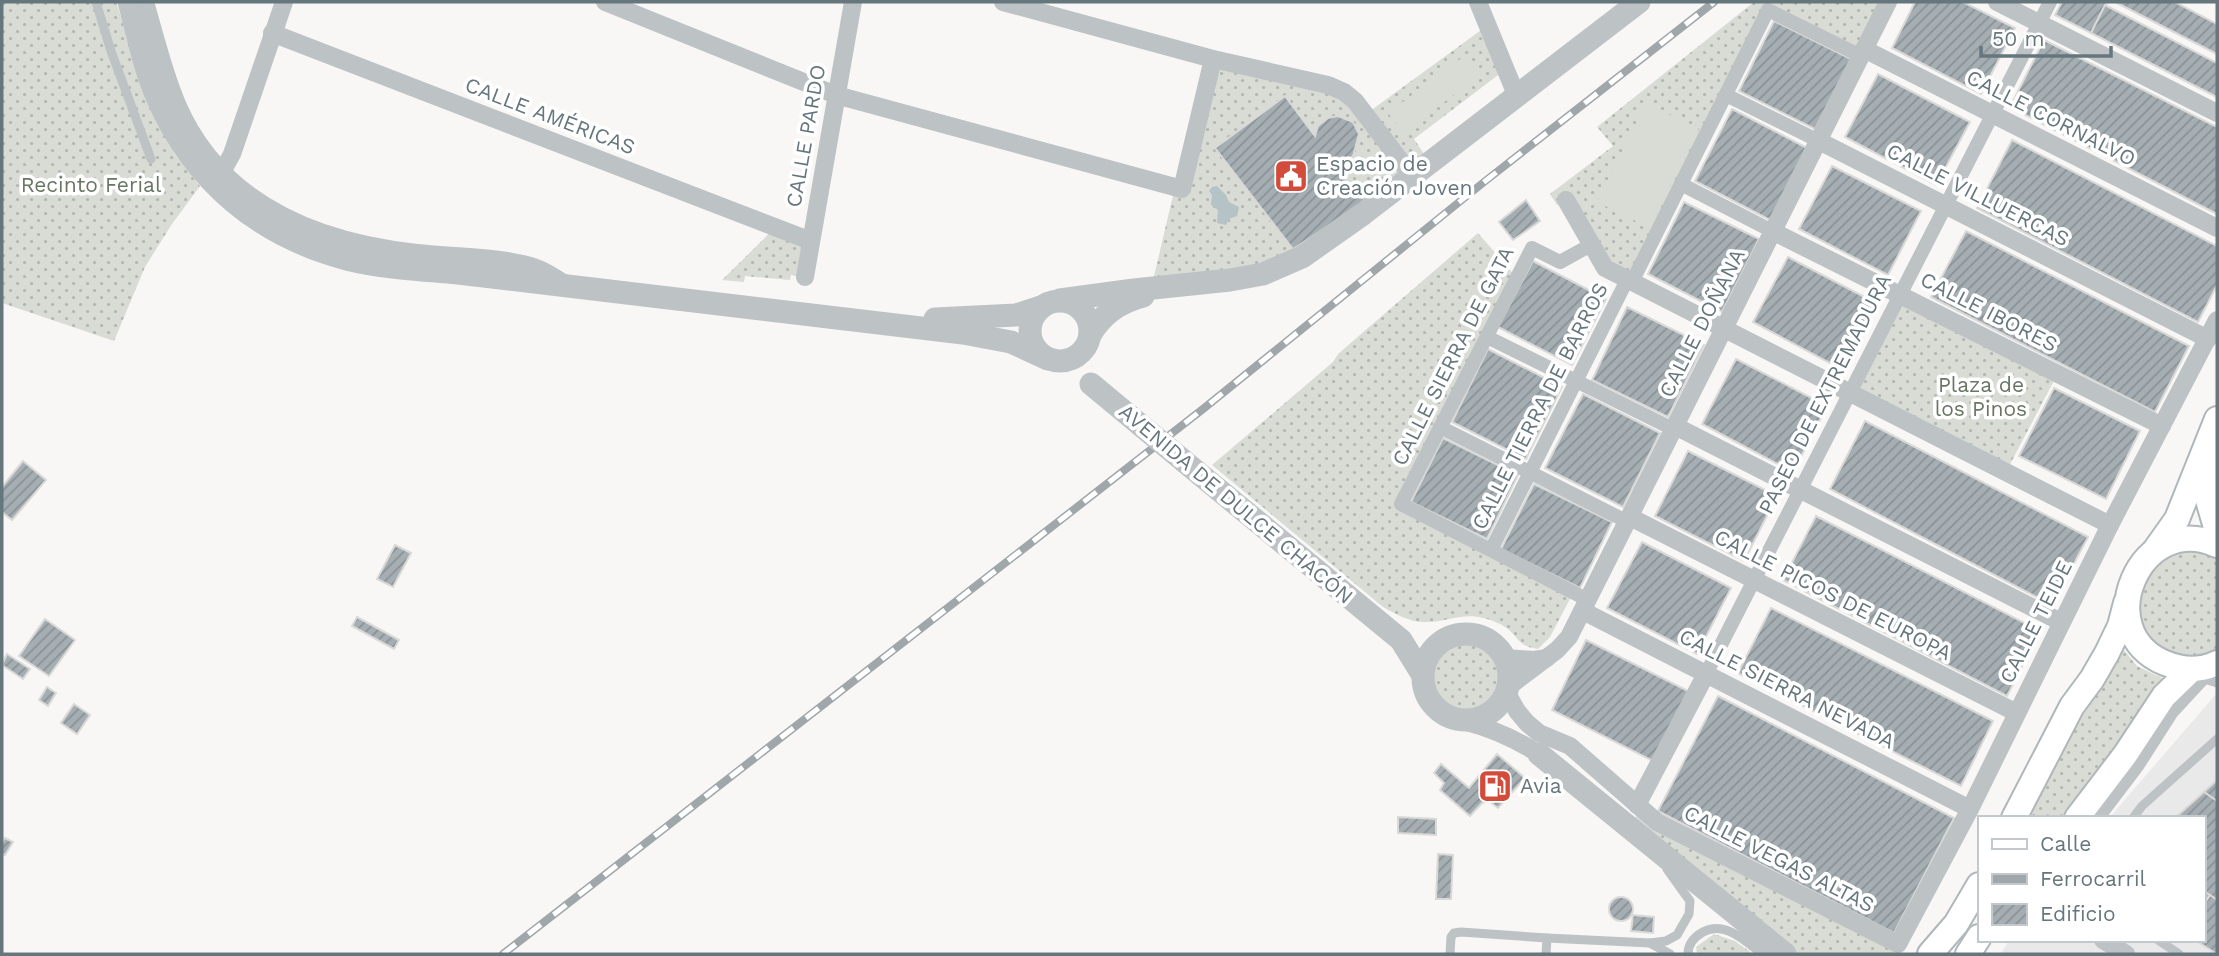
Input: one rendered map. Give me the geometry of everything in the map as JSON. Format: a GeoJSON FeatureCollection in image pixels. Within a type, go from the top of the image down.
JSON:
{"type":"FeatureCollection","features":[{"type":"Feature","properties":{"kind":"main road"},"geometry":{"type":"LineString","coordinates":[[2214,425],[2204,468],[2204,486],[2217,531]]}},
{"type":"Feature","properties":{"kind":"main road"},"geometry":{"type":"LineString","coordinates":[[2015,816],[2072,706],[2108,653],[2120,626],[2130,583],[2139,566],[2154,552],[2177,519],[2214,425]]}},
{"type":"Feature","properties":{"kind":"main road"},"geometry":{"type":"LineString","coordinates":[[2154,552],[2182,540],[2198,540],[2217,545]]}},
{"type":"Feature","properties":{"kind":"main road"},"geometry":{"type":"LineString","coordinates":[[2126,603],[2135,636],[2145,650],[2159,661],[2203,673]]}},
{"type":"Feature","properties":{"kind":"main road"},"geometry":{"type":"LineString","coordinates":[[2079,816],[2125,755],[2164,696],[2203,673]]}},
{"type":"Feature","properties":{"kind":"main road"},"geometry":{"type":"LineString","coordinates":[[1930,954],[1956,924],[1978,887]]}},
{"type":"Feature","properties":{"kind":"main road"},"geometry":{"type":"LineString","coordinates":[[1968,954],[1978,939]]}},
{"type":"Feature","properties":{"kind":"street"},"geometry":{"type":"LineString","coordinates":[[129,2],[157,97],[191,158],[215,187],[275,231],[306,245],[346,259],[402,268],[458,272],[862,322],[1016,315],[1051,304],[1134,290],[1169,288],[1263,274],[1302,257],[1413,177],[1639,2]]}},
{"type":"Feature","properties":{"kind":"street"},"geometry":{"type":"LineString","coordinates":[[145,2],[177,105],[202,148],[233,184],[273,211],[306,228],[348,243],[514,263],[539,269],[571,287]]}},
{"type":"Feature","properties":{"kind":"street"},"geometry":{"type":"LineString","coordinates":[[222,172],[232,154],[284,2]]}},
{"type":"Feature","properties":{"kind":"street","name":"CALLE PARDO"},"geometry":{"type":"LineString","coordinates":[[805,277],[853,2]]}},
{"type":"Feature","properties":{"kind":"street"},"geometry":{"type":"LineString","coordinates":[[1003,2],[1213,59],[1328,85],[1344,92],[1355,101],[1413,177]]}},
{"type":"Feature","properties":{"kind":"street"},"geometry":{"type":"LineString","coordinates":[[1478,2],[1517,97]]}},
{"type":"Feature","properties":{"kind":"street","name":"CALLE DOÑANA"},"geometry":{"type":"LineString","coordinates":[[1506,693],[1569,637],[1888,2]]}},
{"type":"Feature","properties":{"kind":"street"},"geometry":{"type":"LineString","coordinates":[[1997,2],[2217,113]]}},
{"type":"Feature","properties":{"kind":"street","name":"PASEO DE EXTREMADURA"},"geometry":{"type":"LineString","coordinates":[[1640,807],[2050,2]]}},
{"type":"Feature","properties":{"kind":"street"},"geometry":{"type":"LineString","coordinates":[[615,4],[836,94],[1182,189],[1213,59]]}},
{"type":"Feature","properties":{"kind":"street","name":"CALLE TIERRA DE BARROS"},"geometry":{"type":"LineString","coordinates":[[1491,551],[1768,10],[1863,53]]}},
{"type":"Feature","properties":{"kind":"street","name":"CALLE AMÉRICAS"},"geometry":{"type":"LineString","coordinates":[[272,33],[811,241]]}},
{"type":"Feature","properties":{"kind":"street","name":"CALLE CORNALVO"},"geometry":{"type":"LineString","coordinates":[[1863,53],[1994,114],[2217,228]]}},
{"type":"Feature","properties":{"kind":"street","name":"CALLE VILLUERCAS"},"geometry":{"type":"LineString","coordinates":[[1726,95],[2208,338]]}},
{"type":"Feature","properties":{"kind":"street","name":"CALLE IBORES"},"geometry":{"type":"LineString","coordinates":[[1681,184],[2162,426]]}},
{"type":"Feature","properties":{"kind":"street"},"geometry":{"type":"LineString","coordinates":[[1566,200],[1605,268],[2110,525]]}},
{"type":"Feature","properties":{"kind":"street","name":"CALLE SIERRA DE GATA"},"geometry":{"type":"LineString","coordinates":[[1491,551],[1401,505],[1532,248],[1560,261],[1591,245]]}},
{"type":"Feature","properties":{"kind":"street"},"geometry":{"type":"LineString","coordinates":[[1091,384],[1088,340],[1090,325],[1086,315],[1070,302],[1051,304],[1034,315],[1030,335],[1039,353],[1052,360],[1074,357],[1088,340],[1097,322],[1109,311],[1130,299],[1169,288]]}},
{"type":"Feature","properties":{"kind":"street","name":"CALLE TEIDE"},"geometry":{"type":"LineString","coordinates":[[1898,944],[1970,809],[2061,622],[2217,320]]}},
{"type":"Feature","properties":{"kind":"street","name":"AVENIDA DE DULCE CHACÓN"},"geometry":{"type":"LineString","coordinates":[[862,322],[1012,342],[1052,360],[1091,384],[1401,640],[1422,674]]}},
{"type":"Feature","properties":{"kind":"street"},"geometry":{"type":"LineString","coordinates":[[1487,337],[2061,622]]}},
{"type":"Feature","properties":{"kind":"street"},"geometry":{"type":"LineString","coordinates":[[1440,428],[1629,519]]}},
{"type":"Feature","properties":{"kind":"street","name":"CALLE PICOS DE EUROPA"},"geometry":{"type":"LineString","coordinates":[[1629,519],[2017,713]]}},
{"type":"Feature","properties":{"kind":"street"},"geometry":{"type":"LineString","coordinates":[[1491,551],[1586,605]]}},
{"type":"Feature","properties":{"kind":"street","name":"CALLE SIERRA NEVADA"},"geometry":{"type":"LineString","coordinates":[[1586,605],[1706,674],[1970,809]]}},
{"type":"Feature","properties":{"kind":"street","name":"AVENIDA DE DULCE CHACÓN"},"geometry":{"type":"LineString","coordinates":[[1381,624],[1403,634],[1443,640]]}},
{"type":"Feature","properties":{"kind":"street"},"geometry":{"type":"LineString","coordinates":[[1539,754],[1503,733],[1450,718],[1438,711],[1429,701],[1422,674],[1433,649],[1443,640],[1455,635],[1482,636],[1494,643],[1505,658],[1509,670],[1507,713],[1520,734],[1539,754],[1626,827],[1785,954]]}},
{"type":"Feature","properties":{"kind":"street"},"geometry":{"type":"LineString","coordinates":[[1505,658],[1546,658]]}},
{"type":"Feature","properties":{"kind":"street"},"geometry":{"type":"LineString","coordinates":[[2097,816],[2136,764],[2170,711],[2203,673]]}},
{"type":"Feature","properties":{"kind":"street"},"geometry":{"type":"LineString","coordinates":[[1463,721],[1477,720],[1490,714],[1506,693]]}},
{"type":"Feature","properties":{"kind":"street","name":"CALLE VEGAS ALTAS"},"geometry":{"type":"LineString","coordinates":[[1506,693],[1527,723],[1539,733],[1570,746],[1657,822],[1898,944]]}},
{"type":"Feature","properties":{"kind":"street"},"geometry":{"type":"LineString","coordinates":[[1626,827],[1640,807]]}},
{"type":"Feature","properties":{"kind":"street"},"geometry":{"type":"LineString","coordinates":[[2106,942],[2126,954]]}},
{"type":"Feature","properties":{"kind":"lane"},"geometry":{"type":"LineString","coordinates":[[96,2],[151,159]]}},
{"type":"Feature","properties":{"kind":"lane"},"geometry":{"type":"LineString","coordinates":[[2134,816],[2142,806],[2217,739]]}},
{"type":"Feature","properties":{"kind":"lane"},"geometry":{"type":"LineString","coordinates":[[1450,954],[1451,937],[1454,933],[1650,943],[1666,941],[1677,935],[1689,914],[1690,901],[1655,850]]}},
{"type":"Feature","properties":{"kind":"lane"},"geometry":{"type":"LineString","coordinates":[[1688,954],[1695,936],[1708,929],[1722,927],[1762,954]]}},
{"type":"Feature","properties":{"kind":"lane"},"geometry":{"type":"LineString","coordinates":[[1546,954],[1547,938]]}},
{"type":"Feature","properties":{"kind":"lane"},"geometry":{"type":"LineString","coordinates":[[2161,942],[2179,954]]}},
{"type":"Feature","properties":{"kind":"lane"},"geometry":{"type":"LineString","coordinates":[[1650,943],[1670,954]]}},
{"type":"Feature","properties":{"kind":"shaded area"},"geometry":{"type":"Polygon","coordinates":[[[1217,186],[1229,202],[1239,207],[1237,216],[1229,219],[1226,225],[1217,223],[1218,210],[1211,205],[1212,195],[1209,191],[1217,186]]]}},
{"type":"Feature","properties":{"kind":"shaded area"},"geometry":{"type":"Polygon","coordinates":[[[2217,693],[2217,954],[2001,954],[2008,942],[2205,942],[2205,816],[2111,816],[2217,693]]]}},
{"type":"Feature","properties":{"kind":"green space","name":"Recinto Ferial"},"geometry":{"type":"Polygon","coordinates":[[[2,2],[116,2],[154,115],[175,154],[200,186],[145,267],[114,341],[2,303],[2,2]]]}},
{"type":"Feature","properties":{"kind":"green space"},"geometry":{"type":"Polygon","coordinates":[[[1754,2],[1888,2],[1861,56],[1769,10],[1632,282],[1605,268],[1566,201],[1557,205],[1550,194],[1613,146],[1597,127],[1754,2]]]}},
{"type":"Feature","properties":{"kind":"green space"},"geometry":{"type":"Polygon","coordinates":[[[1488,25],[1506,69],[1414,139],[1430,163],[1369,209],[1333,162],[1345,161],[1353,156],[1359,135],[1353,122],[1330,118],[1321,124],[1315,136],[1285,97],[1293,249],[1263,274],[1151,289],[1175,187],[1213,59],[1328,85],[1366,114],[1488,25]]]}},
{"type":"Feature","properties":{"kind":"green space"},"geometry":{"type":"Polygon","coordinates":[[[1464,56],[1479,76],[1403,133],[1388,113],[1464,56]]]}},
{"type":"Feature","properties":{"kind":"green space"},"geometry":{"type":"Polygon","coordinates":[[[1646,103],[1699,129],[1650,228],[1597,202],[1646,103]]]}},
{"type":"Feature","properties":{"kind":"green space"},"geometry":{"type":"Polygon","coordinates":[[[776,227],[811,241],[805,277],[791,275],[790,280],[745,276],[744,282],[722,280],[776,227]]]}},
{"type":"Feature","properties":{"kind":"green space"},"geometry":{"type":"Polygon","coordinates":[[[1478,233],[1517,278],[1401,504],[1572,595],[1550,637],[1538,649],[1524,645],[1506,627],[1475,616],[1418,622],[1383,607],[1212,465],[1478,233]]]}},
{"type":"Feature","properties":{"kind":"green space","name":"Plaza de los Pinos"},"geometry":{"type":"Polygon","coordinates":[[[1901,294],[2058,373],[2006,472],[1851,393],[1901,294]]]}},
{"type":"Feature","properties":{"kind":"green space"},"geometry":{"type":"Polygon","coordinates":[[[2188,547],[2217,554],[2217,655],[2184,660],[2152,645],[2136,614],[2141,579],[2152,563],[2188,547]]]}},
{"type":"Feature","properties":{"kind":"green space"},"geometry":{"type":"Polygon","coordinates":[[[1466,638],[1481,641],[1493,650],[1502,662],[1505,677],[1502,692],[1493,704],[1481,713],[1466,716],[1451,713],[1439,704],[1430,692],[1427,677],[1430,662],[1439,650],[1451,641],[1466,638]]]}},
{"type":"Feature","properties":{"kind":"green space"},"geometry":{"type":"Polygon","coordinates":[[[2124,650],[2137,666],[2164,679],[2105,766],[2066,816],[2027,816],[2079,712],[2124,650]]]}},
{"type":"Feature","properties":{"kind":"green space"},"geometry":{"type":"Polygon","coordinates":[[[1642,810],[1898,944],[1901,954],[1785,954],[1626,827],[1642,810]]]}},
{"type":"Feature","properties":{"kind":"green space"},"geometry":{"type":"Polygon","coordinates":[[[1714,934],[1735,941],[1753,954],[1697,954],[1696,947],[1714,934]]]}},
{"type":"Feature","properties":{"kind":"building"},"geometry":{"type":"Polygon","coordinates":[[[1915,2],[1963,2],[2015,28],[1981,94],[1892,48],[1915,2]]]}},
{"type":"Feature","properties":{"kind":"building"},"geometry":{"type":"Polygon","coordinates":[[[2062,2],[2107,2],[2091,33],[2055,15],[2062,2]]]}},
{"type":"Feature","properties":{"kind":"building"},"geometry":{"type":"Polygon","coordinates":[[[2115,2],[2175,2],[2217,24],[2217,54],[2115,2]]]}},
{"type":"Feature","properties":{"kind":"building"},"geometry":{"type":"Polygon","coordinates":[[[2105,5],[2217,63],[2217,97],[2091,33],[2105,5]]]}},
{"type":"Feature","properties":{"kind":"building"},"geometry":{"type":"Polygon","coordinates":[[[1774,21],[1851,59],[1815,129],[1739,91],[1774,21]]]}},
{"type":"Feature","properties":{"kind":"building"},"geometry":{"type":"Polygon","coordinates":[[[2044,40],[2217,127],[2217,214],[2010,107],[2044,40]]]}},
{"type":"Feature","properties":{"kind":"building"},"geometry":{"type":"Polygon","coordinates":[[[1878,74],[1970,122],[1936,185],[1845,137],[1878,74]]]}},
{"type":"Feature","properties":{"kind":"building","name":"Espacio de Creación Joven"},"geometry":{"type":"Polygon","coordinates":[[[1285,96],[1315,136],[1318,126],[1328,118],[1338,116],[1353,122],[1359,134],[1353,156],[1345,161],[1333,162],[1366,201],[1293,249],[1215,148],[1285,96]]]}},
{"type":"Feature","properties":{"kind":"building"},"geometry":{"type":"Polygon","coordinates":[[[1732,109],[1807,148],[1770,220],[1695,181],[1732,109]]]}},
{"type":"Feature","properties":{"kind":"building"},"geometry":{"type":"Polygon","coordinates":[[[2012,140],[2217,246],[2217,285],[2198,322],[1977,208],[2012,140]]]}},
{"type":"Feature","properties":{"kind":"building"},"geometry":{"type":"Polygon","coordinates":[[[1832,166],[1921,211],[1888,275],[1799,229],[1832,166]]]}},
{"type":"Feature","properties":{"kind":"building"},"geometry":{"type":"Polygon","coordinates":[[[1526,200],[1540,221],[1513,240],[1499,222],[1526,200]]]}},
{"type":"Feature","properties":{"kind":"building"},"geometry":{"type":"Polygon","coordinates":[[[1684,202],[1759,239],[1722,312],[1648,274],[1684,202]]]}},
{"type":"Feature","properties":{"kind":"building"},"geometry":{"type":"Polygon","coordinates":[[[1966,231],[2189,346],[2155,412],[1931,297],[1966,231]]]}},
{"type":"Feature","properties":{"kind":"building"},"geometry":{"type":"Polygon","coordinates":[[[1788,257],[1876,303],[1841,369],[1753,322],[1788,257]]]}},
{"type":"Feature","properties":{"kind":"building"},"geometry":{"type":"Polygon","coordinates":[[[1533,261],[1606,299],[1572,365],[1498,327],[1533,261]]]}},
{"type":"Feature","properties":{"kind":"building"},"geometry":{"type":"Polygon","coordinates":[[[1627,307],[1704,345],[1668,417],[1592,380],[1627,307]]]}},
{"type":"Feature","properties":{"kind":"building"},"geometry":{"type":"Polygon","coordinates":[[[1488,349],[1562,387],[1526,459],[1452,422],[1488,349]]]}},
{"type":"Feature","properties":{"kind":"building"},"geometry":{"type":"Polygon","coordinates":[[[1736,359],[1827,406],[1793,472],[1702,424],[1736,359]]]}},
{"type":"Feature","properties":{"kind":"building"},"geometry":{"type":"Polygon","coordinates":[[[2054,388],[2140,431],[2106,499],[2019,456],[2054,388]]]}},
{"type":"Feature","properties":{"kind":"building"},"geometry":{"type":"Polygon","coordinates":[[[1583,394],[1660,433],[1623,507],[1545,468],[1583,394]]]}},
{"type":"Feature","properties":{"kind":"building"},"geometry":{"type":"Polygon","coordinates":[[[1865,421],[2088,537],[2052,605],[1830,489],[1865,421]]]}},
{"type":"Feature","properties":{"kind":"building"},"geometry":{"type":"Polygon","coordinates":[[[1443,438],[1518,475],[1487,539],[1411,502],[1443,438]]]}},
{"type":"Feature","properties":{"kind":"building"},"geometry":{"type":"Polygon","coordinates":[[[1688,451],[1777,496],[1744,561],[1655,516],[1688,451]]]}},
{"type":"Feature","properties":{"kind":"building"},"geometry":{"type":"Polygon","coordinates":[[[23,461],[46,480],[12,520],[2,512],[2,487],[23,461]]]}},
{"type":"Feature","properties":{"kind":"building"},"geometry":{"type":"Polygon","coordinates":[[[1534,484],[1612,522],[1580,588],[1501,549],[1534,484]]]}},
{"type":"Feature","properties":{"kind":"building"},"geometry":{"type":"Polygon","coordinates":[[[1816,516],[2040,631],[2007,696],[1783,580],[1816,516]]]}},
{"type":"Feature","properties":{"kind":"building"},"geometry":{"type":"Polygon","coordinates":[[[1642,542],[1731,588],[1697,654],[1607,608],[1642,542]]]}},
{"type":"Feature","properties":{"kind":"building"},"geometry":{"type":"Polygon","coordinates":[[[395,545],[411,553],[393,587],[377,579],[395,545]]]}},
{"type":"Feature","properties":{"kind":"building"},"geometry":{"type":"Polygon","coordinates":[[[1771,608],[1993,721],[1961,786],[1738,673],[1771,608]]]}},
{"type":"Feature","properties":{"kind":"building"},"geometry":{"type":"Polygon","coordinates":[[[357,617],[399,640],[394,649],[352,626],[357,617]]]}},
{"type":"Feature","properties":{"kind":"building"},"geometry":{"type":"Polygon","coordinates":[[[45,619],[75,640],[49,676],[19,656],[45,619]]]}},
{"type":"Feature","properties":{"kind":"building"},"geometry":{"type":"Polygon","coordinates":[[[1586,640],[1688,691],[1653,761],[1552,710],[1586,640]]]}},
{"type":"Feature","properties":{"kind":"building"},"geometry":{"type":"Polygon","coordinates":[[[7,654],[30,669],[23,679],[2,665],[7,654]]]}},
{"type":"Feature","properties":{"kind":"building"},"geometry":{"type":"Polygon","coordinates":[[[47,687],[56,693],[48,706],[39,700],[47,687]]]}},
{"type":"Feature","properties":{"kind":"building"},"geometry":{"type":"Polygon","coordinates":[[[1718,696],[1954,818],[1894,933],[1658,811],[1718,696]]]}},
{"type":"Feature","properties":{"kind":"building"},"geometry":{"type":"Polygon","coordinates":[[[74,704],[90,715],[77,734],[61,723],[74,704]]]}},
{"type":"Feature","properties":{"kind":"building","name":"Avia"},"geometry":{"type":"Polygon","coordinates":[[[1497,754],[1525,778],[1498,808],[1489,801],[1482,803],[1470,816],[1440,790],[1444,783],[1434,773],[1441,764],[1469,788],[1497,754]]]}},
{"type":"Feature","properties":{"kind":"building"},"geometry":{"type":"Polygon","coordinates":[[[2217,780],[2217,801],[2204,792],[2217,780]]]}},
{"type":"Feature","properties":{"kind":"building"},"geometry":{"type":"Polygon","coordinates":[[[2204,792],[2217,801],[2217,900],[2205,892],[2205,816],[2177,816],[2204,792]]]}},
{"type":"Feature","properties":{"kind":"building"},"geometry":{"type":"Polygon","coordinates":[[[1398,817],[1436,819],[1436,835],[1398,833],[1398,817]]]}},
{"type":"Feature","properties":{"kind":"building"},"geometry":{"type":"Polygon","coordinates":[[[5,838],[13,842],[5,855],[2,854],[2,843],[5,838]]]}},
{"type":"Feature","properties":{"kind":"building"},"geometry":{"type":"Polygon","coordinates":[[[1438,854],[1453,855],[1451,899],[1436,899],[1438,854]]]}},
{"type":"Feature","properties":{"kind":"building"},"geometry":{"type":"Polygon","coordinates":[[[2210,895],[2217,900],[2217,954],[2198,942],[2205,942],[2205,903],[2210,895]]]}},
{"type":"Feature","properties":{"kind":"building"},"geometry":{"type":"Polygon","coordinates":[[[1621,897],[1630,900],[1633,909],[1630,918],[1621,921],[1612,918],[1609,909],[1612,900],[1621,897]]]}},
{"type":"Feature","properties":{"kind":"building"},"geometry":{"type":"Polygon","coordinates":[[[1633,915],[1654,917],[1653,933],[1631,931],[1633,915]]]}},
{"type":"Feature","properties":{"kind":"railway"},"geometry":{"type":"LineString","coordinates":[[503,954],[1203,409],[1484,182],[1714,2]]}},
{"type":"Feature","properties":{"kind":"place","name":"Espacio de Creación Joven"},"geometry":{"type":"Point","coordinates":[1291,176]}},
{"type":"Feature","properties":{"kind":"place","name":"Avia"},"geometry":{"type":"Point","coordinates":[1495,786]}}]}
